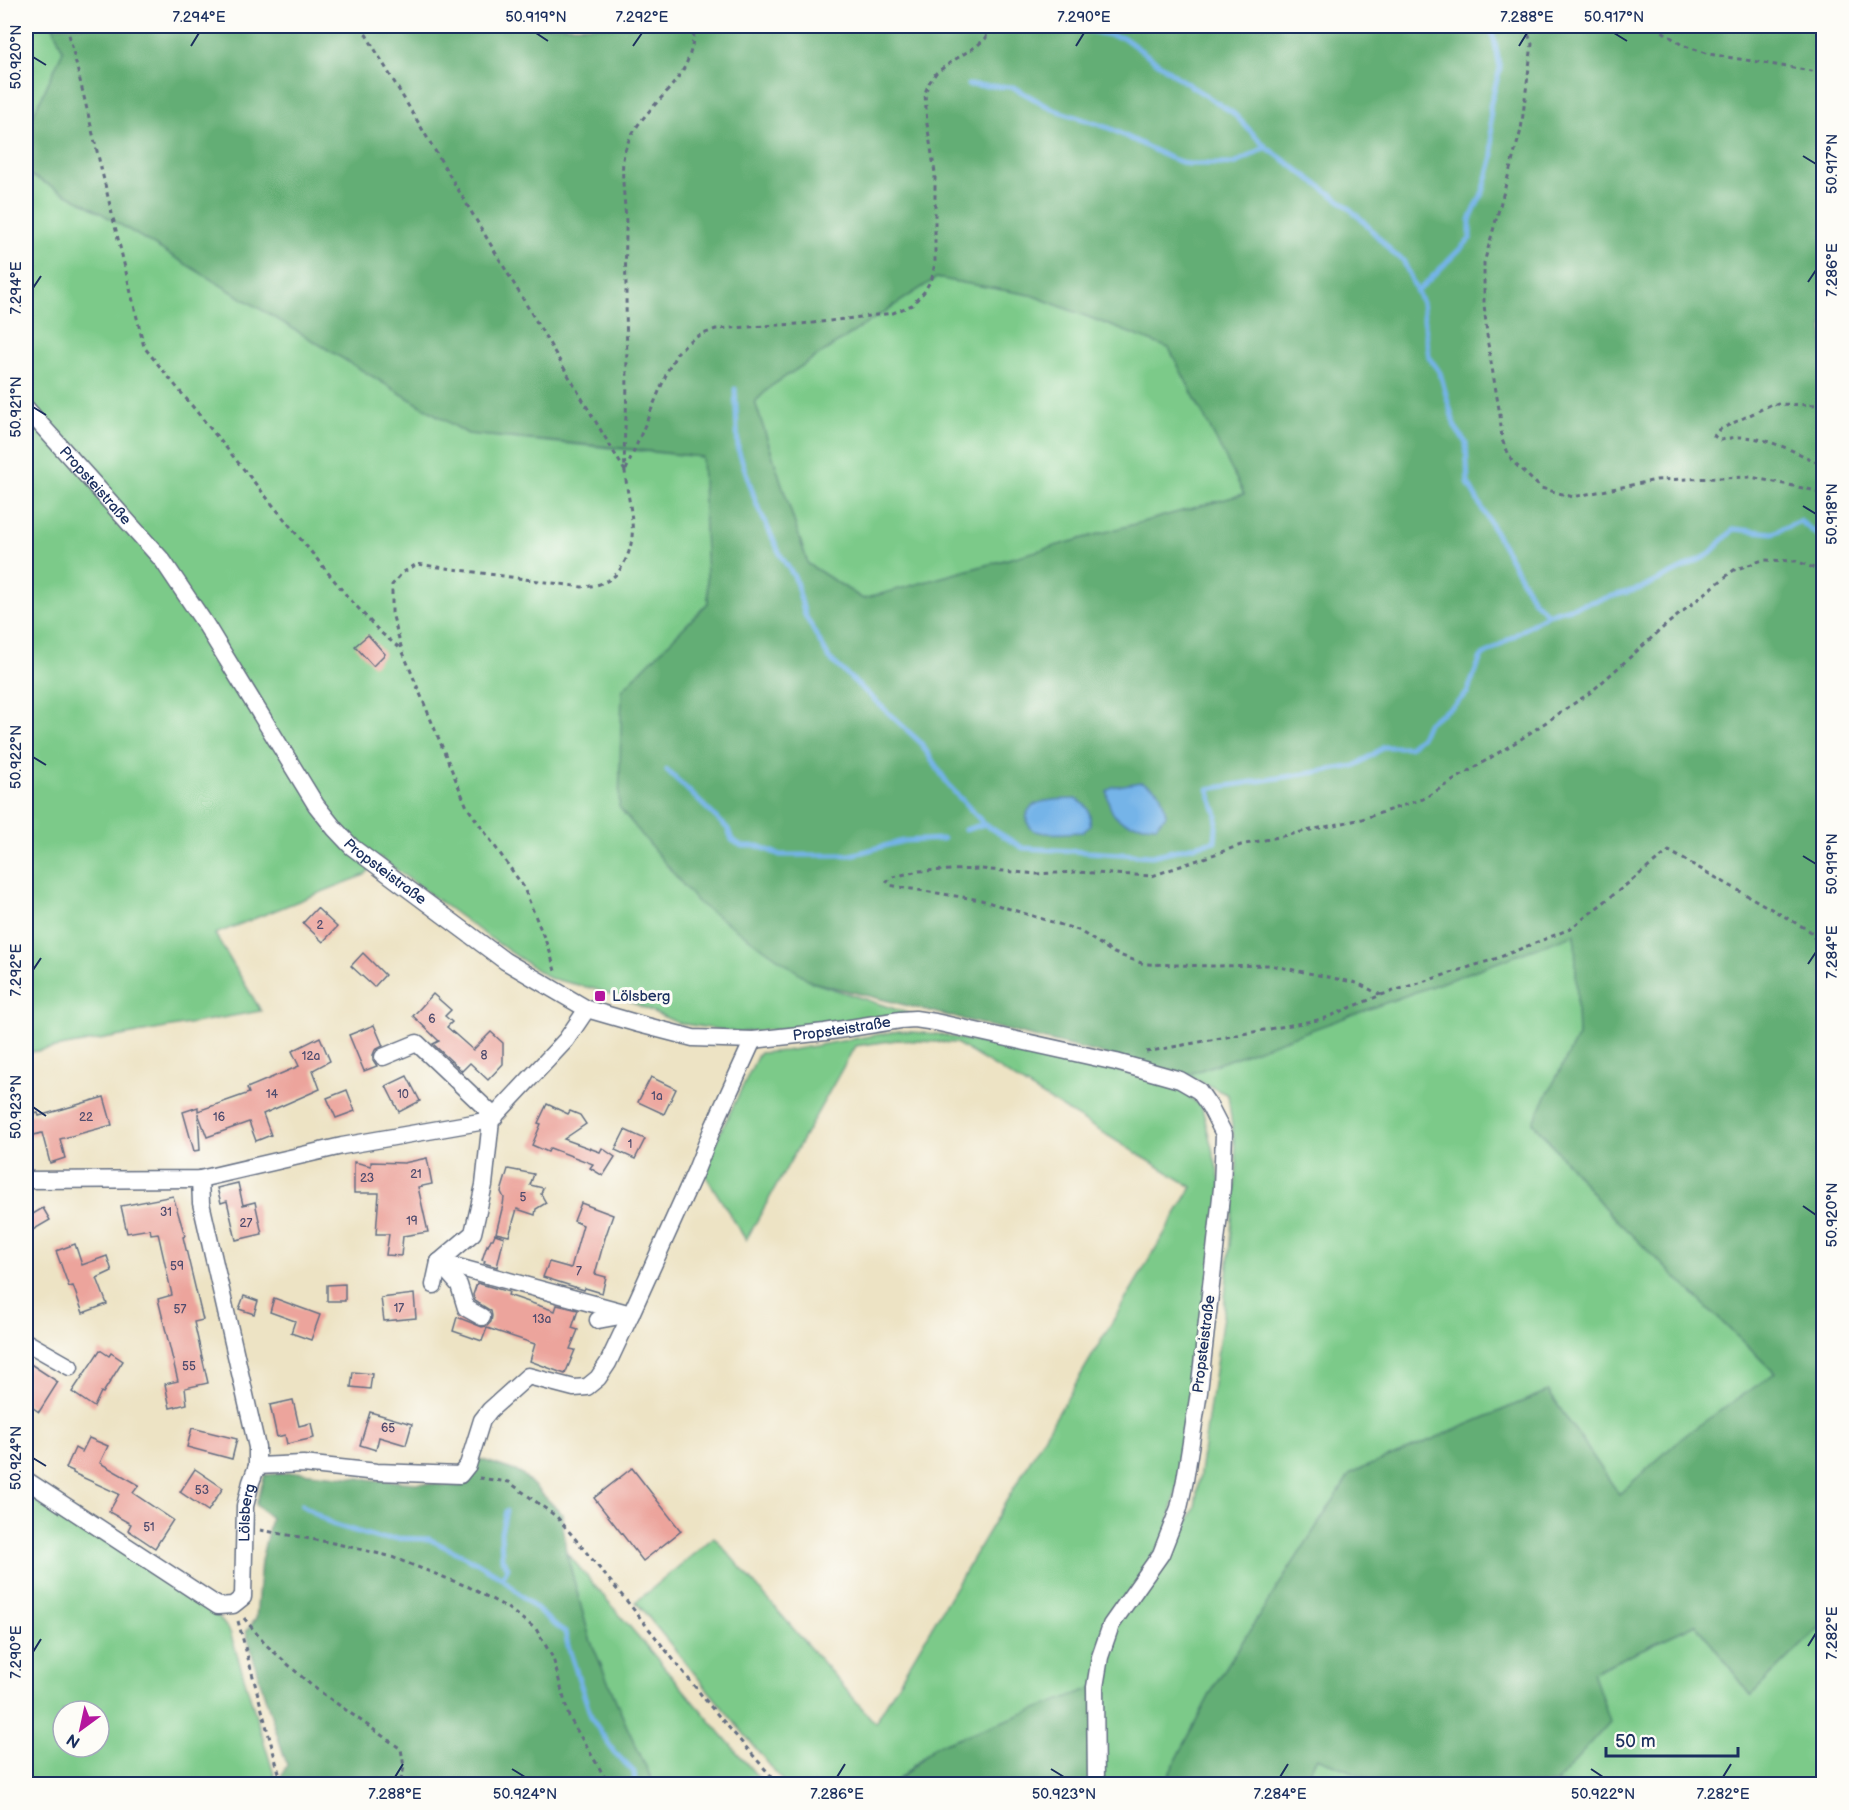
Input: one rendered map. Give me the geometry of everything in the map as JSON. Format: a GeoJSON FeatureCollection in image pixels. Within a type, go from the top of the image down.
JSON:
{"type":"FeatureCollection","features":[{"type":"Feature","properties":{"kind":"street","name":"Propsteistraße"},"geometry":{"type":"LineString","coordinates":[[26,408],[163,561],[206,625],[316,805],[335,829],[359,852],[505,961],[562,996],[587,1009],[693,1038],[753,1040],[915,1019],[1116,1062],[1180,1080],[1199,1091],[1224,1134],[1222,1188],[1202,1370],[1179,1508],[1161,1554],[1111,1625],[1100,1657],[1095,1687],[1096,1785]]}},
{"type":"Feature","properties":{"kind":"street"},"geometry":{"type":"LineString","coordinates":[[434,1285],[439,1262],[473,1233],[484,1185],[493,1118],[566,1041],[587,1009]]}},
{"type":"Feature","properties":{"kind":"street"},"geometry":{"type":"LineString","coordinates":[[257,1466],[303,1464],[377,1472],[459,1475],[468,1465],[482,1420],[528,1376],[574,1388],[587,1387],[598,1378],[608,1363],[753,1040]]}},
{"type":"Feature","properties":{"kind":"street"},"geometry":{"type":"LineString","coordinates":[[383,1057],[417,1043],[493,1118]]}},
{"type":"Feature","properties":{"kind":"street"},"geometry":{"type":"LineString","coordinates":[[26,1180],[200,1179],[342,1146],[493,1118]]}},
{"type":"Feature","properties":{"kind":"street","name":"Lölsberg"},"geometry":{"type":"LineString","coordinates":[[200,1179],[201,1203],[257,1447],[257,1466],[245,1506],[243,1597],[233,1605]]}},
{"type":"Feature","properties":{"kind":"street"},"geometry":{"type":"LineString","coordinates":[[439,1262],[630,1314]]}},
{"type":"Feature","properties":{"kind":"street"},"geometry":{"type":"LineString","coordinates":[[439,1262],[459,1286],[466,1308],[482,1317]]}},
{"type":"Feature","properties":{"kind":"street"},"geometry":{"type":"LineString","coordinates":[[598,1320],[630,1314]]}},
{"type":"Feature","properties":{"kind":"street"},"geometry":{"type":"LineString","coordinates":[[26,1342],[70,1367]]}},
{"type":"Feature","properties":{"kind":"street"},"geometry":{"type":"LineString","coordinates":[[26,1480],[218,1606],[233,1605]]}},
{"type":"Feature","properties":{"kind":"path"},"geometry":{"type":"LineString","coordinates":[[67,26],[144,346],[347,596],[380,632],[402,650]]}},
{"type":"Feature","properties":{"kind":"path"},"geometry":{"type":"LineString","coordinates":[[361,26],[625,472]]}},
{"type":"Feature","properties":{"kind":"path"},"geometry":{"type":"LineString","coordinates":[[562,996],[550,952],[523,886],[467,807],[402,650],[392,613],[392,585],[402,573],[417,564],[593,587],[606,583],[616,576],[629,553],[633,531],[625,472],[624,436],[627,395],[626,226],[623,157],[627,143],[636,127],[681,73],[693,48],[695,26]]}},
{"type":"Feature","properties":{"kind":"path"},"geometry":{"type":"LineString","coordinates":[[625,472],[668,370],[678,353],[698,336],[716,329],[813,323],[893,313],[912,305],[924,292],[932,278],[935,263],[935,173],[927,124],[925,93],[936,73],[986,38],[988,26]]}},
{"type":"Feature","properties":{"kind":"path"},"geometry":{"type":"LineString","coordinates":[[1525,26],[1532,44],[1521,130],[1484,263],[1484,303],[1488,344],[1502,440],[1512,461],[1541,488],[1573,497],[1656,480],[1751,477],[1812,490],[1824,496]]}},
{"type":"Feature","properties":{"kind":"path"},"geometry":{"type":"LineString","coordinates":[[1655,26],[1682,45],[1709,54],[1824,73]]}},
{"type":"Feature","properties":{"kind":"path"},"geometry":{"type":"LineString","coordinates":[[1824,405],[1772,404],[1719,430],[1714,436],[1720,440],[1741,437],[1765,441],[1794,450],[1824,466]]}},
{"type":"Feature","properties":{"kind":"path"},"geometry":{"type":"LineString","coordinates":[[1381,995],[1357,983],[1270,965],[1144,964],[1114,953],[1078,930],[981,900],[899,887],[890,885],[887,881],[893,877],[919,871],[981,869],[1037,874],[1075,872],[1152,876],[1241,845],[1362,819],[1413,803],[1521,739],[1590,692],[1666,625],[1734,570],[1762,560],[1796,561],[1824,572]]}},
{"type":"Feature","properties":{"kind":"path"},"geometry":{"type":"LineString","coordinates":[[1144,1053],[1323,1018],[1381,995],[1495,959],[1570,929],[1669,850],[1810,931],[1824,954]]}},
{"type":"Feature","properties":{"kind":"path"},"geometry":{"type":"LineString","coordinates":[[459,1475],[509,1482],[557,1517],[711,1707],[778,1785]]}},
{"type":"Feature","properties":{"kind":"path"},"geometry":{"type":"LineString","coordinates":[[245,1527],[389,1556],[469,1587],[506,1607],[536,1629],[553,1658],[569,1717],[607,1785]]}},
{"type":"Feature","properties":{"kind":"path"},"geometry":{"type":"LineString","coordinates":[[233,1605],[282,1785]]}},
{"type":"Feature","properties":{"kind":"path"},"geometry":{"type":"LineString","coordinates":[[233,1605],[265,1644],[312,1686],[401,1749],[404,1767],[400,1785]]}},
{"type":"Feature","properties":{"kind":"green space"},"geometry":{"type":"Polygon","coordinates":[[[26,26],[53,26],[63,51],[29,124],[26,120],[26,26]]]}},
{"type":"Feature","properties":{"kind":"green space"},"geometry":{"type":"Polygon","coordinates":[[[53,26],[1823,26],[1823,1624],[1751,1695],[1696,1624],[1593,1672],[1610,1722],[1556,1784],[1383,1784],[1317,1758],[1301,1784],[1164,1784],[1216,1683],[1351,1473],[1548,1391],[1619,1494],[1685,1435],[1775,1373],[1609,1213],[1533,1122],[1578,1036],[1575,934],[1187,1075],[812,982],[697,902],[619,807],[622,690],[708,603],[702,457],[468,434],[86,204],[26,173],[26,120],[29,124],[63,51],[53,26]],[[936,278],[771,386],[755,402],[808,564],[863,599],[1244,494],[1169,348],[1031,295],[936,278]]]}},
{"type":"Feature","properties":{"kind":"green space"},"geometry":{"type":"Polygon","coordinates":[[[26,173],[86,204],[468,434],[703,457],[708,603],[622,690],[812,982],[935,1022],[736,1032],[678,1023],[620,997],[549,978],[379,857],[365,875],[215,934],[261,1011],[26,1053],[26,173]]]}},
{"type":"Feature","properties":{"kind":"green space"},"geometry":{"type":"Polygon","coordinates":[[[936,278],[1031,295],[1169,348],[1244,494],[863,599],[808,564],[755,402],[771,386],[936,278]]]}},
{"type":"Feature","properties":{"kind":"green space"},"geometry":{"type":"Polygon","coordinates":[[[1575,934],[1578,1036],[1533,1123],[1609,1213],[1775,1373],[1685,1435],[1619,1495],[1548,1391],[1351,1473],[1216,1683],[1164,1784],[1096,1784],[934,1747],[893,1784],[785,1784],[636,1602],[714,1537],[875,1723],[1192,1187],[956,1043],[897,1040],[855,1046],[746,1240],[702,1170],[759,1053],[785,1051],[899,1031],[937,1034],[1099,1066],[1137,1076],[1181,1089],[1202,1108],[1222,1188],[1199,1392],[1162,1554],[1175,1550],[1195,1507],[1224,1309],[1237,1164],[1228,1095],[1187,1075],[1575,934]]]}},
{"type":"Feature","properties":{"kind":"green space"},"geometry":{"type":"Polygon","coordinates":[[[480,1459],[521,1473],[562,1514],[566,1552],[590,1639],[654,1784],[277,1784],[287,1765],[246,1631],[256,1619],[261,1561],[271,1518],[256,1505],[265,1475],[300,1472],[460,1486],[480,1459]]]}},
{"type":"Feature","properties":{"kind":"green space"},"geometry":{"type":"Polygon","coordinates":[[[26,1488],[218,1616],[230,1632],[277,1784],[26,1784],[26,1488]]]}},
{"type":"Feature","properties":{"kind":"green space"},"geometry":{"type":"Polygon","coordinates":[[[566,1552],[764,1784],[654,1784],[590,1639],[566,1552]]]}},
{"type":"Feature","properties":{"kind":"green space"},"geometry":{"type":"Polygon","coordinates":[[[1696,1624],[1751,1695],[1823,1624],[1823,1780],[1799,1784],[1556,1784],[1562,1775],[1593,1672],[1696,1624]]]}},
{"type":"Feature","properties":{"kind":"green space"},"geometry":{"type":"Polygon","coordinates":[[[1095,1687],[1096,1784],[895,1784],[934,1747],[1095,1687]]]}},
{"type":"Feature","properties":{"kind":"green space"},"geometry":{"type":"Polygon","coordinates":[[[1317,1758],[1383,1784],[1301,1784],[1317,1758]]]}},
{"type":"Feature","properties":{"kind":"water"},"geometry":{"type":"Polygon","coordinates":[[[1141,782],[1157,790],[1162,798],[1166,815],[1156,826],[1122,821],[1116,817],[1109,803],[1107,791],[1112,787],[1141,782]]]}},
{"type":"Feature","properties":{"kind":"water"},"geometry":{"type":"Polygon","coordinates":[[[1077,799],[1084,804],[1090,817],[1090,826],[1083,832],[1045,833],[1035,831],[1028,825],[1028,813],[1031,807],[1045,801],[1077,799]]]}},
{"type":"Feature","properties":{"kind":"building"},"geometry":{"type":"Polygon","coordinates":[[[368,635],[385,654],[373,666],[355,646],[368,635]]]}},
{"type":"Feature","properties":{"kind":"building"},"geometry":{"type":"Polygon","coordinates":[[[317,908],[337,927],[323,942],[303,923],[317,908]]]}},
{"type":"Feature","properties":{"kind":"building"},"geometry":{"type":"Polygon","coordinates":[[[363,953],[385,975],[374,987],[351,966],[363,953]]]}},
{"type":"Feature","properties":{"kind":"building"},"geometry":{"type":"Polygon","coordinates":[[[433,994],[451,1010],[445,1016],[452,1022],[447,1027],[473,1050],[491,1032],[503,1043],[503,1064],[488,1080],[470,1063],[462,1071],[433,1044],[439,1041],[413,1016],[433,994]]]}},
{"type":"Feature","properties":{"kind":"building"},"geometry":{"type":"Polygon","coordinates":[[[374,1025],[383,1046],[375,1050],[373,1055],[377,1066],[364,1071],[349,1035],[374,1025]]]}},
{"type":"Feature","properties":{"kind":"building"},"geometry":{"type":"Polygon","coordinates":[[[320,1037],[330,1061],[313,1070],[320,1089],[263,1114],[271,1135],[256,1141],[249,1122],[207,1137],[198,1113],[200,1150],[194,1151],[183,1112],[198,1107],[198,1111],[249,1093],[247,1088],[299,1066],[292,1051],[320,1037]]]}},
{"type":"Feature","properties":{"kind":"building"},"geometry":{"type":"Polygon","coordinates":[[[407,1076],[420,1101],[399,1112],[386,1086],[407,1076]]]}},
{"type":"Feature","properties":{"kind":"building"},"geometry":{"type":"Polygon","coordinates":[[[651,1077],[676,1089],[664,1114],[638,1102],[651,1077]]]}},
{"type":"Feature","properties":{"kind":"building"},"geometry":{"type":"Polygon","coordinates":[[[347,1090],[355,1111],[336,1118],[327,1098],[347,1090]]]}},
{"type":"Feature","properties":{"kind":"building"},"geometry":{"type":"Polygon","coordinates":[[[104,1097],[112,1125],[60,1139],[65,1158],[50,1163],[42,1133],[26,1137],[26,1116],[38,1113],[39,1116],[104,1097]]]}},
{"type":"Feature","properties":{"kind":"building"},"geometry":{"type":"Polygon","coordinates":[[[547,1104],[568,1114],[570,1111],[580,1115],[586,1124],[564,1139],[600,1152],[602,1148],[615,1157],[603,1176],[590,1168],[593,1164],[550,1148],[548,1152],[532,1145],[541,1124],[538,1123],[547,1104]]]}},
{"type":"Feature","properties":{"kind":"building"},"geometry":{"type":"Polygon","coordinates":[[[625,1130],[645,1139],[635,1159],[615,1150],[625,1130]]]}},
{"type":"Feature","properties":{"kind":"building"},"geometry":{"type":"Polygon","coordinates":[[[427,1158],[432,1184],[418,1187],[428,1232],[403,1236],[401,1256],[386,1255],[389,1234],[376,1234],[379,1193],[354,1193],[354,1162],[371,1166],[371,1162],[404,1163],[427,1158]]]}},
{"type":"Feature","properties":{"kind":"building"},"geometry":{"type":"Polygon","coordinates":[[[508,1169],[534,1174],[530,1185],[543,1188],[541,1194],[546,1203],[536,1209],[535,1215],[517,1209],[509,1236],[496,1233],[504,1198],[501,1192],[508,1169]]]}},
{"type":"Feature","properties":{"kind":"building"},"geometry":{"type":"Polygon","coordinates":[[[238,1183],[243,1205],[255,1202],[262,1234],[236,1240],[227,1201],[221,1203],[217,1188],[238,1183]]]}},
{"type":"Feature","properties":{"kind":"building"},"geometry":{"type":"Polygon","coordinates":[[[173,1196],[185,1236],[183,1237],[203,1320],[194,1322],[208,1383],[185,1388],[187,1404],[170,1408],[165,1384],[178,1381],[158,1299],[172,1295],[158,1233],[151,1234],[150,1229],[127,1233],[121,1206],[173,1196]]]}},
{"type":"Feature","properties":{"kind":"building"},"geometry":{"type":"Polygon","coordinates":[[[581,1203],[613,1215],[595,1274],[606,1277],[602,1293],[585,1288],[584,1290],[543,1277],[549,1262],[571,1268],[583,1225],[574,1221],[581,1203]]]}},
{"type":"Feature","properties":{"kind":"building"},"geometry":{"type":"Polygon","coordinates":[[[43,1208],[50,1220],[26,1234],[26,1218],[43,1208]]]}},
{"type":"Feature","properties":{"kind":"building"},"geometry":{"type":"Polygon","coordinates":[[[495,1234],[504,1237],[497,1267],[484,1263],[485,1261],[482,1260],[487,1245],[495,1234]]]}},
{"type":"Feature","properties":{"kind":"building"},"geometry":{"type":"Polygon","coordinates":[[[75,1244],[82,1265],[107,1256],[112,1271],[97,1278],[107,1304],[83,1313],[73,1286],[69,1287],[56,1251],[75,1244]]]}},
{"type":"Feature","properties":{"kind":"building"},"geometry":{"type":"Polygon","coordinates":[[[477,1283],[509,1292],[508,1295],[555,1311],[557,1305],[578,1310],[572,1328],[578,1330],[570,1349],[575,1350],[565,1374],[530,1361],[535,1344],[487,1328],[482,1341],[453,1331],[457,1317],[482,1327],[491,1322],[491,1311],[475,1301],[473,1295],[477,1283]]]}},
{"type":"Feature","properties":{"kind":"building"},"geometry":{"type":"Polygon","coordinates":[[[345,1284],[345,1301],[327,1301],[327,1285],[345,1284]]]}},
{"type":"Feature","properties":{"kind":"building"},"geometry":{"type":"Polygon","coordinates":[[[414,1294],[416,1318],[384,1321],[381,1298],[414,1294]]]}},
{"type":"Feature","properties":{"kind":"building"},"geometry":{"type":"Polygon","coordinates":[[[244,1296],[258,1301],[254,1314],[239,1309],[244,1296]]]}},
{"type":"Feature","properties":{"kind":"building"},"geometry":{"type":"Polygon","coordinates":[[[274,1298],[320,1315],[311,1340],[291,1333],[295,1321],[270,1312],[274,1298]]]}},
{"type":"Feature","properties":{"kind":"building"},"geometry":{"type":"Polygon","coordinates":[[[100,1350],[109,1356],[111,1353],[123,1361],[103,1393],[101,1392],[94,1407],[72,1392],[100,1350]]]}},
{"type":"Feature","properties":{"kind":"building"},"geometry":{"type":"Polygon","coordinates":[[[26,1361],[58,1382],[39,1412],[26,1403],[26,1361]]]}},
{"type":"Feature","properties":{"kind":"building"},"geometry":{"type":"Polygon","coordinates":[[[353,1372],[372,1374],[370,1389],[351,1387],[353,1372]]]}},
{"type":"Feature","properties":{"kind":"building"},"geometry":{"type":"Polygon","coordinates":[[[293,1400],[299,1426],[311,1423],[314,1438],[287,1444],[285,1435],[277,1437],[270,1405],[293,1400]]]}},
{"type":"Feature","properties":{"kind":"building"},"geometry":{"type":"Polygon","coordinates":[[[370,1412],[412,1424],[406,1445],[379,1437],[376,1450],[360,1445],[370,1412]]]}},
{"type":"Feature","properties":{"kind":"building"},"geometry":{"type":"Polygon","coordinates":[[[192,1428],[237,1439],[232,1459],[187,1447],[192,1428]]]}},
{"type":"Feature","properties":{"kind":"building"},"geometry":{"type":"Polygon","coordinates":[[[89,1438],[108,1446],[100,1463],[139,1485],[133,1493],[173,1520],[155,1548],[128,1530],[131,1524],[109,1512],[119,1494],[66,1468],[75,1448],[82,1452],[89,1438]]]}},
{"type":"Feature","properties":{"kind":"building"},"geometry":{"type":"Polygon","coordinates":[[[632,1468],[681,1531],[643,1561],[594,1498],[632,1468]]]}},
{"type":"Feature","properties":{"kind":"building"},"geometry":{"type":"Polygon","coordinates":[[[195,1469],[223,1488],[208,1511],[180,1492],[195,1469]]]}},
{"type":"Feature","properties":{"kind":"waterway"},"geometry":{"type":"LineString","coordinates":[[1066,26],[1124,38],[1180,79],[1233,113],[1266,147],[1342,202],[1394,254],[1403,260],[1422,303],[1429,357],[1440,373],[1455,427],[1466,443],[1468,483],[1533,600],[1548,614]]}},
{"type":"Feature","properties":{"kind":"waterway"},"geometry":{"type":"LineString","coordinates":[[1417,292],[1470,239],[1470,220],[1484,189],[1493,156],[1490,106],[1500,68],[1489,26]]}},
{"type":"Feature","properties":{"kind":"waterway"},"geometry":{"type":"LineString","coordinates":[[968,85],[1013,87],[1052,109],[1109,128],[1187,164],[1234,164],[1266,147]]}},
{"type":"Feature","properties":{"kind":"waterway"},"geometry":{"type":"LineString","coordinates":[[735,389],[738,449],[757,505],[781,556],[795,578],[805,615],[829,658],[920,742],[950,787],[984,824]]}},
{"type":"Feature","properties":{"kind":"waterway"},"geometry":{"type":"LineString","coordinates":[[965,830],[984,824],[1023,848],[1152,856],[1215,841],[1217,815],[1208,789],[1355,766],[1384,747],[1409,747],[1421,737],[1427,723],[1453,706],[1467,693],[1481,657],[1548,614],[1642,588],[1707,556],[1734,529],[1773,533],[1800,521],[1824,540]]}},
{"type":"Feature","properties":{"kind":"waterway"},"geometry":{"type":"LineString","coordinates":[[667,770],[728,829],[732,840],[742,846],[758,846],[780,855],[851,855],[903,841],[943,839]]}},
{"type":"Feature","properties":{"kind":"waterway"},"geometry":{"type":"LineString","coordinates":[[302,1505],[332,1524],[378,1538],[429,1539],[476,1562],[502,1578]]}},
{"type":"Feature","properties":{"kind":"waterway"},"geometry":{"type":"LineString","coordinates":[[506,1511],[501,1532],[502,1559],[508,1567],[502,1578],[565,1632],[592,1719],[614,1752],[634,1772],[635,1784]]}},
{"type":"Feature","properties":{"kind":"place","name":"Lölsberg"},"geometry":{"type":"Point","coordinates":[600,996]}}]}
